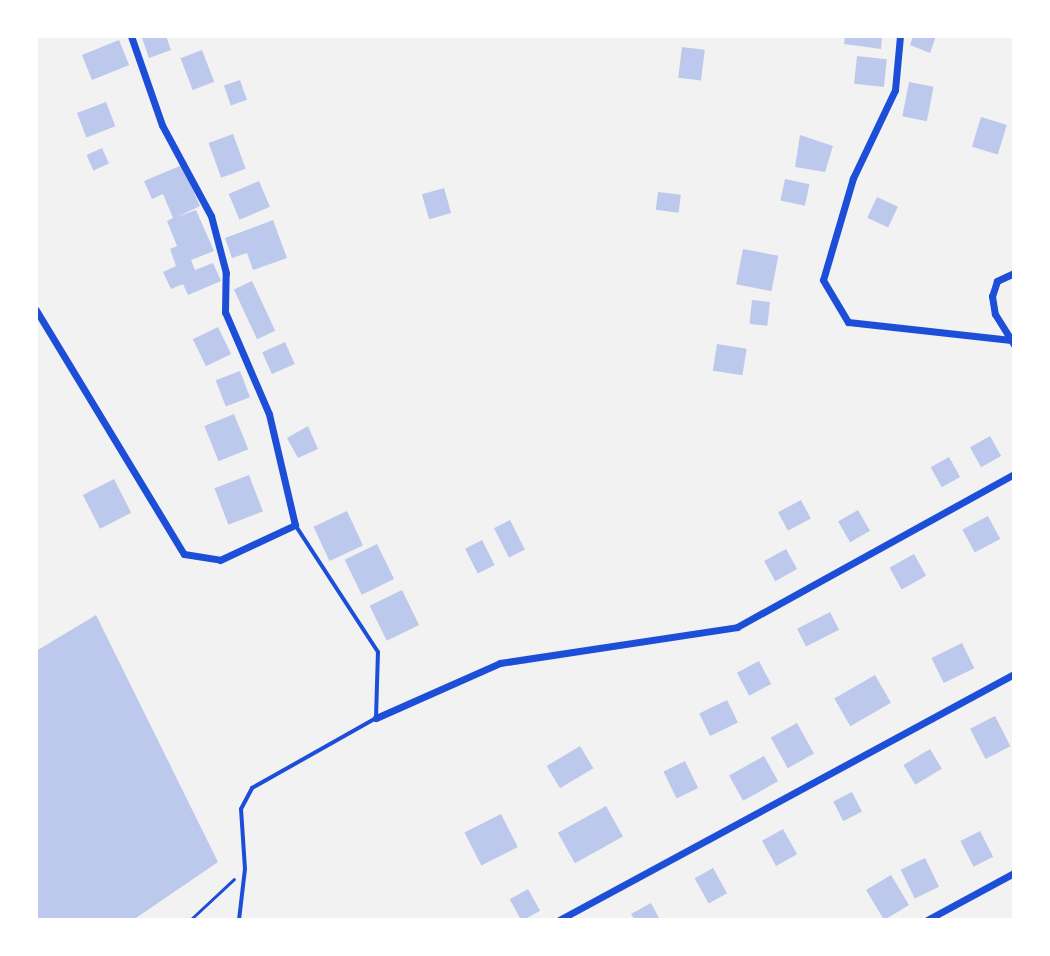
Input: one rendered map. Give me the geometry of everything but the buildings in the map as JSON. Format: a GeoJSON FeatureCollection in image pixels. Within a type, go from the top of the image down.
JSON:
{"type":"FeatureCollection","features":[{"type":"Feature","properties":{"kind":"street"},"geometry":{"type":"LineString","coordinates":[[36,310],[184,554],[220,560],[295,525],[269,414],[225,312],[226,273],[211,216],[162,125],[131,36]]}},
{"type":"Feature","properties":{"kind":"street"},"geometry":{"type":"LineString","coordinates":[[900,36],[895,90],[848,193],[823,280],[848,322],[1012,342]]}},
{"type":"Feature","properties":{"kind":"street"},"geometry":{"type":"LineString","coordinates":[[1012,342],[995,314],[992,296],[997,281],[1014,273]]}},
{"type":"Feature","properties":{"kind":"street"},"geometry":{"type":"LineString","coordinates":[[376,718],[500,663],[737,627],[1014,474]]}},
{"type":"Feature","properties":{"kind":"street"},"geometry":{"type":"LineString","coordinates":[[559,920],[1014,674]]}},
{"type":"Feature","properties":{"kind":"street"},"geometry":{"type":"LineString","coordinates":[[927,920],[1014,873]]}},
{"type":"Feature","properties":{"kind":"street"},"geometry":{"type":"LineString","coordinates":[[577,910],[582,920]]}},
{"type":"Feature","properties":{"kind":"lane"},"geometry":{"type":"LineString","coordinates":[[239,920],[245,869],[241,809],[252,788],[376,718],[378,652],[295,525]]}},
{"type":"Feature","properties":{"kind":"path"},"geometry":{"type":"LineString","coordinates":[[190,920],[245,869]]}}]}
